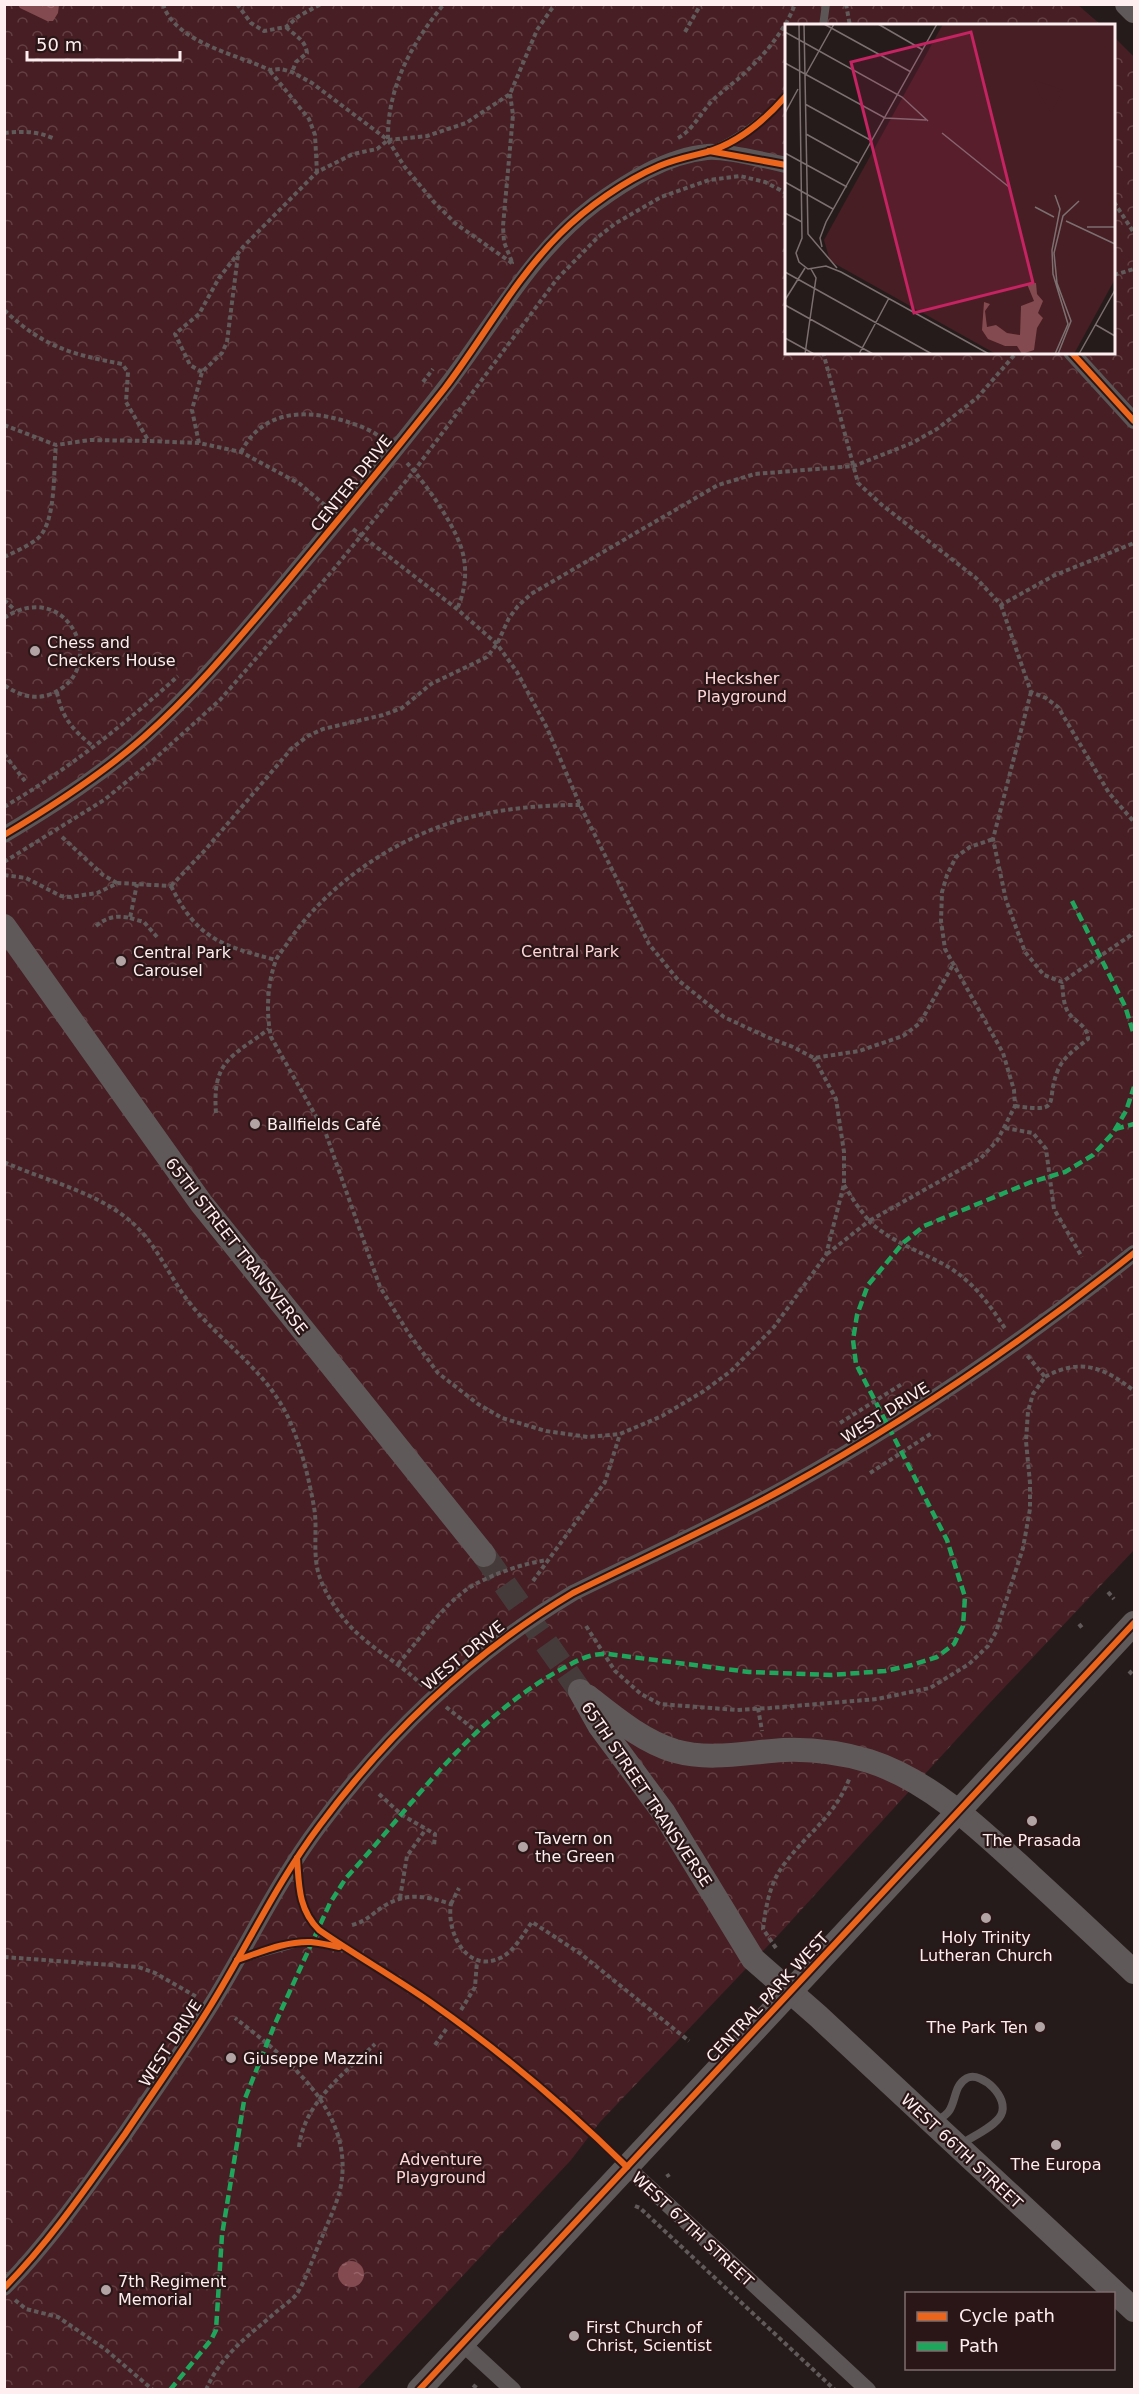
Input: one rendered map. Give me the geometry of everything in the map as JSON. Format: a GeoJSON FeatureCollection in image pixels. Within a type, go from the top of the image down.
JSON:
{"type":"FeatureCollection","features":[{"type":"Feature","properties":{"kind":"main road"},"geometry":{"type":"LineString","coordinates":[[1127,4],[1134,11]]}},
{"type":"Feature","properties":{"kind":"main road","name":"65TH STREET TRANSVERSE"},"geometry":{"type":"LineString","coordinates":[[4,926],[201,1203],[484,1554]]}},
{"type":"Feature","properties":{"kind":"main road","name":"CENTRAL PARK WEST"},"geometry":{"type":"LineString","coordinates":[[419,2390],[958,1812],[1131,1635]]}},
{"type":"Feature","properties":{"kind":"main road","name":"65TH STREET TRANSVERSE"},"geometry":{"type":"LineString","coordinates":[[790,1992],[759,1966],[747,1952],[674,1829],[599,1725],[580,1691],[630,1728],[673,1750],[705,1755],[782,1750],[817,1751],[850,1756],[884,1766],[913,1781],[984,1833],[1134,1972]]}},
{"type":"Feature","properties":{"kind":"main road","name":"WEST 66TH STREET"},"geometry":{"type":"LineString","coordinates":[[790,1992],[1114,2292]]}},
{"type":"Feature","properties":{"kind":"main road","name":"WEST 66TH STREET"},"geometry":{"type":"LineString","coordinates":[[1115,2293],[1134,2310]]}},
{"type":"Feature","properties":{"kind":"street","name":"CENTER DRIVE"},"geometry":{"type":"LineString","coordinates":[[4,835],[84,784],[144,736],[207,675],[378,472],[447,385],[537,261],[563,231],[596,204],[633,180],[678,159],[709,152],[785,165]]}},
{"type":"Feature","properties":{"kind":"street"},"geometry":{"type":"LineString","coordinates":[[1073,354],[1134,420]]}},
{"type":"Feature","properties":{"kind":"street","name":"WEST DRIVE"},"geometry":{"type":"LineString","coordinates":[[4,2288],[40,2250],[172,2066],[237,1960],[275,1892],[319,1826],[368,1765],[433,1696],[483,1654],[565,1598],[743,1510],[855,1447],[917,1408],[1016,1342],[1134,1253]]}},
{"type":"Feature","properties":{"kind":"street","name":"WEST 67TH STREET"},"geometry":{"type":"LineString","coordinates":[[627,2167],[868,2390]]}},
{"type":"Feature","properties":{"kind":"street"},"geometry":{"type":"LineString","coordinates":[[462,2343],[513,2390]]}},
{"type":"Feature","properties":{"kind":"lane"},"geometry":{"type":"LineString","coordinates":[[823,24],[826,4]]}},
{"type":"Feature","properties":{"kind":"lane","name":"CENTER DRIVE"},"geometry":{"type":"LineString","coordinates":[[709,152],[749,130],[785,97]]}},
{"type":"Feature","properties":{"kind":"lane","name":"WEST 67TH STREET"},"geometry":{"type":"LineString","coordinates":[[297,1858],[299,1895],[304,1911],[318,1929],[402,1983],[454,2020],[562,2106],[627,2167]]}},
{"type":"Feature","properties":{"kind":"lane"},"geometry":{"type":"LineString","coordinates":[[237,1960],[302,1942],[345,1948]]}},
{"type":"Feature","properties":{"kind":"lane"},"geometry":{"type":"LineString","coordinates":[[932,2124],[951,2108],[956,2091],[968,2078],[983,2080],[997,2092],[1003,2099],[1004,2106],[1001,2115],[994,2124],[957,2147]]}},
{"type":"Feature","properties":{"kind":"path"},"geometry":{"type":"LineString","coordinates":[[163,4],[170,19],[184,33],[270,70],[309,119],[315,135],[318,172]]}},
{"type":"Feature","properties":{"kind":"path"},"geometry":{"type":"LineString","coordinates":[[237,4],[258,29],[273,31],[286,27],[298,16],[321,4]]}},
{"type":"Feature","properties":{"kind":"path"},"geometry":{"type":"LineString","coordinates":[[388,140],[388,118],[402,68],[420,35],[444,4]]}},
{"type":"Feature","properties":{"kind":"path"},"geometry":{"type":"LineString","coordinates":[[512,263],[504,242],[503,225],[513,115],[510,94],[537,30],[555,4]]}},
{"type":"Feature","properties":{"kind":"path"},"geometry":{"type":"LineString","coordinates":[[685,32],[701,4]]}},
{"type":"Feature","properties":{"kind":"path"},"geometry":{"type":"LineString","coordinates":[[676,139],[686,134],[716,96],[738,80],[761,55],[784,26],[795,4]]}},
{"type":"Feature","properties":{"kind":"path"},"geometry":{"type":"LineString","coordinates":[[846,4],[850,24]]}},
{"type":"Feature","properties":{"kind":"path"},"geometry":{"type":"LineString","coordinates":[[286,27],[301,38],[307,50],[307,53],[296,62],[292,72]]}},
{"type":"Feature","properties":{"kind":"path"},"geometry":{"type":"LineString","coordinates":[[270,70],[281,69],[292,72],[327,94],[388,140],[404,166],[456,224],[512,263]]}},
{"type":"Feature","properties":{"kind":"path"},"geometry":{"type":"LineString","coordinates":[[202,372],[190,365],[175,334],[200,314],[219,278],[238,255],[318,172],[353,154],[377,149],[388,140],[427,136],[466,123],[510,94]]}},
{"type":"Feature","properties":{"kind":"path"},"geometry":{"type":"LineString","coordinates":[[4,133],[27,130],[55,139]]}},
{"type":"Feature","properties":{"kind":"path"},"geometry":{"type":"LineString","coordinates":[[333,570],[400,489],[496,364],[557,279],[598,237],[615,224],[661,197],[709,180],[741,177],[765,182],[785,192]]}},
{"type":"Feature","properties":{"kind":"path"},"geometry":{"type":"LineString","coordinates":[[1115,205],[1134,233]]}},
{"type":"Feature","properties":{"kind":"path"},"geometry":{"type":"LineString","coordinates":[[505,272],[519,254]]}},
{"type":"Feature","properties":{"kind":"path"},"geometry":{"type":"LineString","coordinates":[[199,443],[192,410],[202,372],[222,353],[227,342],[238,255]]}},
{"type":"Feature","properties":{"kind":"path"},"geometry":{"type":"LineString","coordinates":[[1115,274],[1134,269]]}},
{"type":"Feature","properties":{"kind":"path"},"geometry":{"type":"LineString","coordinates":[[4,310],[27,330],[49,344],[87,358],[122,364],[128,372],[126,402],[148,441]]}},
{"type":"Feature","properties":{"kind":"path"},"geometry":{"type":"LineString","coordinates":[[823,354],[858,483],[976,578],[1001,605],[1030,692],[993,839],[1006,900],[1025,952],[1044,975],[1062,982]]}},
{"type":"Feature","properties":{"kind":"path"},"geometry":{"type":"LineString","coordinates":[[62,837],[103,875],[118,883],[171,886],[206,849],[292,748],[308,736],[323,729],[383,715],[402,708],[431,684],[487,657],[497,644],[509,618],[531,594],[718,485],[755,474],[854,466],[912,443],[937,429],[976,398],[1015,354]]}},
{"type":"Feature","properties":{"kind":"path"},"geometry":{"type":"LineString","coordinates":[[422,383],[436,365]]}},
{"type":"Feature","properties":{"kind":"path"},"geometry":{"type":"LineString","coordinates":[[4,424],[56,445],[90,440],[148,441],[199,443],[241,452],[283,473],[320,501]]}},
{"type":"Feature","properties":{"kind":"path"},"geometry":{"type":"LineString","coordinates":[[374,445],[381,437]]}},
{"type":"Feature","properties":{"kind":"path"},"geometry":{"type":"LineString","coordinates":[[4,557],[37,539],[44,532],[53,499],[56,445]]}},
{"type":"Feature","properties":{"kind":"path"},"geometry":{"type":"LineString","coordinates":[[366,541],[458,609],[497,644],[517,672],[543,719],[580,805],[639,928],[656,954],[678,980],[724,1017],[814,1058],[836,1099],[844,1152],[844,1184],[826,1255]]}},
{"type":"Feature","properties":{"kind":"path"},"geometry":{"type":"LineString","coordinates":[[1001,605],[1025,594],[1053,576],[1134,543]]}},
{"type":"Feature","properties":{"kind":"path"},"geometry":{"type":"LineString","coordinates":[[4,600],[16,611]]}},
{"type":"Feature","properties":{"kind":"path"},"geometry":{"type":"LineString","coordinates":[[4,618],[30,607],[50,609],[68,620],[76,632],[80,645],[80,658],[76,672],[57,692],[43,696],[29,696],[15,692],[4,685]]}},
{"type":"Feature","properties":{"kind":"path"},"geometry":{"type":"LineString","coordinates":[[4,807],[44,784],[138,713],[185,668]]}},
{"type":"Feature","properties":{"kind":"path"},"geometry":{"type":"LineString","coordinates":[[57,692],[60,709],[64,716],[74,730],[93,746]]}},
{"type":"Feature","properties":{"kind":"path"},"geometry":{"type":"LineString","coordinates":[[1030,692],[1046,698],[1058,707],[1080,740],[1109,793],[1134,822]]}},
{"type":"Feature","properties":{"kind":"path"},"geometry":{"type":"LineString","coordinates":[[4,754],[25,781]]}},
{"type":"Feature","properties":{"kind":"path"},"geometry":{"type":"LineString","coordinates":[[580,805],[531,807],[473,817],[442,826],[400,845],[348,879],[310,914],[276,960],[269,989],[269,1029],[275,1045],[326,1134],[380,1287],[409,1334],[438,1373],[478,1404],[502,1418],[546,1431],[588,1437],[620,1434],[680,1407],[731,1371],[774,1327],[826,1255],[870,1221],[981,1158],[997,1141],[1015,1106],[1014,1090],[1003,1053],[945,950],[941,921],[942,892],[956,856],[970,847],[993,839]]}},
{"type":"Feature","properties":{"kind":"path"},"geometry":{"type":"LineString","coordinates":[[4,875],[26,878],[52,892],[70,897],[97,893],[118,883]]}},
{"type":"Feature","properties":{"kind":"path"},"geometry":{"type":"LineString","coordinates":[[130,918],[137,884]]}},
{"type":"Feature","properties":{"kind":"path"},"geometry":{"type":"LineString","coordinates":[[171,886],[183,909],[212,938],[232,948],[276,960]]}},
{"type":"Feature","properties":{"kind":"path"},"geometry":{"type":"LineString","coordinates":[[96,926],[114,916],[130,918],[144,922],[157,937]]}},
{"type":"Feature","properties":{"kind":"path"},"geometry":{"type":"LineString","coordinates":[[1062,982],[1134,934]]}},
{"type":"Feature","properties":{"kind":"path"},"geometry":{"type":"LineString","coordinates":[[814,1058],[859,1051],[903,1036],[920,1023],[954,963]]}},
{"type":"Feature","properties":{"kind":"path"},"geometry":{"type":"LineString","coordinates":[[1015,1106],[1040,1110],[1048,1107],[1052,1101],[1057,1071],[1064,1058],[1088,1039],[1084,1027],[1068,1012],[1062,982]]}},
{"type":"Feature","properties":{"kind":"path"},"geometry":{"type":"LineString","coordinates":[[216,1113],[215,1083],[221,1068],[229,1059],[269,1029]]}},
{"type":"Feature","properties":{"kind":"path"},"geometry":{"type":"LineString","coordinates":[[1005,1128],[1033,1133],[1046,1149],[1054,1209],[1082,1257]]}},
{"type":"Feature","properties":{"kind":"path"},"geometry":{"type":"LineString","coordinates":[[4,1162],[105,1204],[134,1224],[143,1232],[178,1289],[192,1306],[271,1386],[291,1423],[303,1459],[316,1520],[319,1575],[331,1600],[349,1625],[376,1650],[398,1664],[476,1731]]}},
{"type":"Feature","properties":{"kind":"path"},"geometry":{"type":"LineString","coordinates":[[844,1184],[856,1204],[883,1234],[943,1264],[969,1282],[986,1300],[1045,1377]]}},
{"type":"Feature","properties":{"kind":"path"},"geometry":{"type":"LineString","coordinates":[[586,1626],[615,1671],[641,1694],[660,1704],[737,1710],[877,1699],[930,1688],[969,1664],[988,1646],[996,1632],[1023,1548],[1030,1509],[1026,1441],[1028,1411],[1033,1394],[1045,1377],[1074,1366],[1098,1368],[1118,1378],[1134,1391]]}},
{"type":"Feature","properties":{"kind":"path"},"geometry":{"type":"LineString","coordinates":[[840,1423],[902,1384]]}},
{"type":"Feature","properties":{"kind":"path"},"geometry":{"type":"LineString","coordinates":[[870,1473],[932,1433]]}},
{"type":"Feature","properties":{"kind":"path"},"geometry":{"type":"LineString","coordinates":[[533,1581],[605,1482],[620,1434]]}},
{"type":"Feature","properties":{"kind":"path"},"geometry":{"type":"LineString","coordinates":[[398,1664],[438,1616],[472,1586],[518,1566],[548,1560]]}},
{"type":"Feature","properties":{"kind":"path"},"geometry":{"type":"LineString","coordinates":[[1108,1592],[1114,1599]]}},
{"type":"Feature","properties":{"kind":"path"},"geometry":{"type":"LineString","coordinates":[[1079,1624],[1083,1629]]}},
{"type":"Feature","properties":{"kind":"path"},"geometry":{"type":"LineString","coordinates":[[776,1949],[763,1929],[766,1905],[773,1884],[784,1864],[833,1811],[852,1774]]}},
{"type":"Feature","properties":{"kind":"path"},"geometry":{"type":"LineString","coordinates":[[379,1794],[402,1815],[435,1834],[434,1846]]}},
{"type":"Feature","properties":{"kind":"path"},"geometry":{"type":"LineString","coordinates":[[400,1898],[407,1856],[426,1829]]}},
{"type":"Feature","properties":{"kind":"path"},"geometry":{"type":"LineString","coordinates":[[459,1888],[451,1904],[450,1925],[466,1954],[477,1961],[500,1958],[512,1948],[532,1922],[581,1953],[689,2041]]}},
{"type":"Feature","properties":{"kind":"path"},"geometry":{"type":"LineString","coordinates":[[352,1925],[366,1921],[382,1907],[400,1898],[426,1896],[451,1904]]}},
{"type":"Feature","properties":{"kind":"path"},"geometry":{"type":"LineString","coordinates":[[4,1957],[138,1967],[155,1972],[200,1998]]}},
{"type":"Feature","properties":{"kind":"path"},"geometry":{"type":"LineString","coordinates":[[206,2390],[229,2352],[296,2295],[340,2190],[339,2135],[332,2119],[309,2084],[292,2065],[235,2018]]}},
{"type":"Feature","properties":{"kind":"path"},"geometry":{"type":"LineString","coordinates":[[298,2147],[303,2128],[318,2099],[375,2044]]}},
{"type":"Feature","properties":{"kind":"path"},"geometry":{"type":"LineString","coordinates":[[635,2206],[835,2390]]}},
{"type":"Feature","properties":{"kind":"path"},"geometry":{"type":"LineString","coordinates":[[26,2309],[58,2317],[105,2349],[153,2390]]}},
{"type":"Feature","properties":{"kind":"path"},"geometry":{"type":"LineString","coordinates":[[473,2385],[478,2389]]}},
{"type":"Feature","properties":{"kind":"green space","name":"Central Park"},"geometry":{"type":"Polygon","coordinates":[[[5,5],[1078,5],[1100,24],[785,24],[785,354],[1115,354],[1115,38],[1134,57],[1134,1550],[986,1707],[781,1932],[600,2122],[571,2160],[357,2389],[5,2390],[5,5]]]}},
{"type":"Feature","properties":{"kind":"water"},"geometry":{"type":"Polygon","coordinates":[[[18,5],[59,5],[58,13],[53,21],[47,21],[18,5]]]}},
{"type":"Feature","properties":{"kind":"water"},"geometry":{"type":"Polygon","coordinates":[[[351,2261],[360,2265],[364,2274],[360,2283],[351,2287],[342,2283],[338,2274],[342,2265],[351,2261]]]}},
{"type":"Feature","properties":{"kind":"tunnel"},"geometry":{"type":"LineString","coordinates":[[484,1555],[580,1691]]}},
{"type":"Feature","properties":{"kind":"marked path"},"geometry":{"type":"LineString","coordinates":[[1072,901],[1125,1006],[1134,1035]]}},
{"type":"Feature","properties":{"kind":"marked path"},"geometry":{"type":"LineString","coordinates":[[170,2390],[211,2340],[216,2330],[222,2235],[244,2101],[274,2026],[330,1903],[346,1878],[469,1739],[496,1714],[526,1692],[570,1664],[594,1655],[608,1654],[749,1672],[831,1675],[885,1671],[912,1665],[937,1657],[954,1644],[963,1626],[965,1597],[947,1540],[856,1364],[853,1340],[857,1315],[868,1285],[903,1243],[924,1226],[1031,1182],[1065,1172],[1093,1155],[1113,1133],[1126,1111],[1134,1087]]}},
{"type":"Feature","properties":{"kind":"marked path"},"geometry":{"type":"LineString","coordinates":[[1115,1129],[1134,1124]]}},
{"type":"Feature","properties":{"kind":"cycle path"},"geometry":{"type":"LineString","coordinates":[[4,835],[111,764],[144,737],[200,682],[285,584],[406,437],[459,369],[528,270],[560,234],[594,205],[633,179],[671,161],[707,152],[740,137],[760,122],[785,97]]}},
{"type":"Feature","properties":{"kind":"cycle path"},"geometry":{"type":"LineString","coordinates":[[709,151],[785,165]]}},
{"type":"Feature","properties":{"kind":"cycle path"},"geometry":{"type":"LineString","coordinates":[[1073,354],[1134,421]]}},
{"type":"Feature","properties":{"kind":"cycle path"},"geometry":{"type":"LineString","coordinates":[[4,2288],[52,2233],[82,2194],[180,2054],[225,1982],[276,1891],[320,1825],[375,1758],[435,1696],[501,1641],[573,1593],[759,1502],[831,1462],[921,1407],[1051,1317],[1134,1253]]}},
{"type":"Feature","properties":{"kind":"cycle path"},"geometry":{"type":"LineString","coordinates":[[419,2390],[1134,1623]]}},
{"type":"Feature","properties":{"kind":"cycle path"},"geometry":{"type":"LineString","coordinates":[[297,1858],[303,1905],[319,1930],[416,1993],[482,2040],[556,2101],[627,2167]]}},
{"type":"Feature","properties":{"kind":"cycle path"},"geometry":{"type":"LineString","coordinates":[[237,1960],[292,1943],[311,1942],[339,1947]]}},
{"type":"Feature","properties":{"kind":"place","name":"Chess and Checkers House"},"geometry":{"type":"Point","coordinates":[35,651]}},
{"type":"Feature","properties":{"kind":"place","name":"Central Park Carousel"},"geometry":{"type":"Point","coordinates":[121,961]}},
{"type":"Feature","properties":{"kind":"place","name":"Ballfields Café"},"geometry":{"type":"Point","coordinates":[255,1124]}},
{"type":"Feature","properties":{"kind":"place","name":"The Prasada"},"geometry":{"type":"Point","coordinates":[1032,1821]}},
{"type":"Feature","properties":{"kind":"place","name":"Tavern on the Green"},"geometry":{"type":"Point","coordinates":[523,1847]}},
{"type":"Feature","properties":{"kind":"place","name":"Holy Trinity Lutheran Church"},"geometry":{"type":"Point","coordinates":[986,1918]}},
{"type":"Feature","properties":{"kind":"place","name":"The Park Ten"},"geometry":{"type":"Point","coordinates":[1040,2027]}},
{"type":"Feature","properties":{"kind":"place","name":"Giuseppe Mazzini"},"geometry":{"type":"Point","coordinates":[231,2058]}},
{"type":"Feature","properties":{"kind":"place","name":"The Europa"},"geometry":{"type":"Point","coordinates":[1056,2145]}},
{"type":"Feature","properties":{"kind":"place","name":"7th Regiment Memorial"},"geometry":{"type":"Point","coordinates":[106,2290]}},
{"type":"Feature","properties":{"kind":"place","name":"First Church of Christ, Scientist"},"geometry":{"type":"Point","coordinates":[574,2336]}},
{"type":"Feature","properties":{"kind":"park label","name":"Hecksher Playground"},"geometry":{"type":"Point","coordinates":[742,687]}},
{"type":"Feature","properties":{"kind":"park label","name":"Adventure Playground"},"geometry":{"type":"Point","coordinates":[441,2168]}}]}
